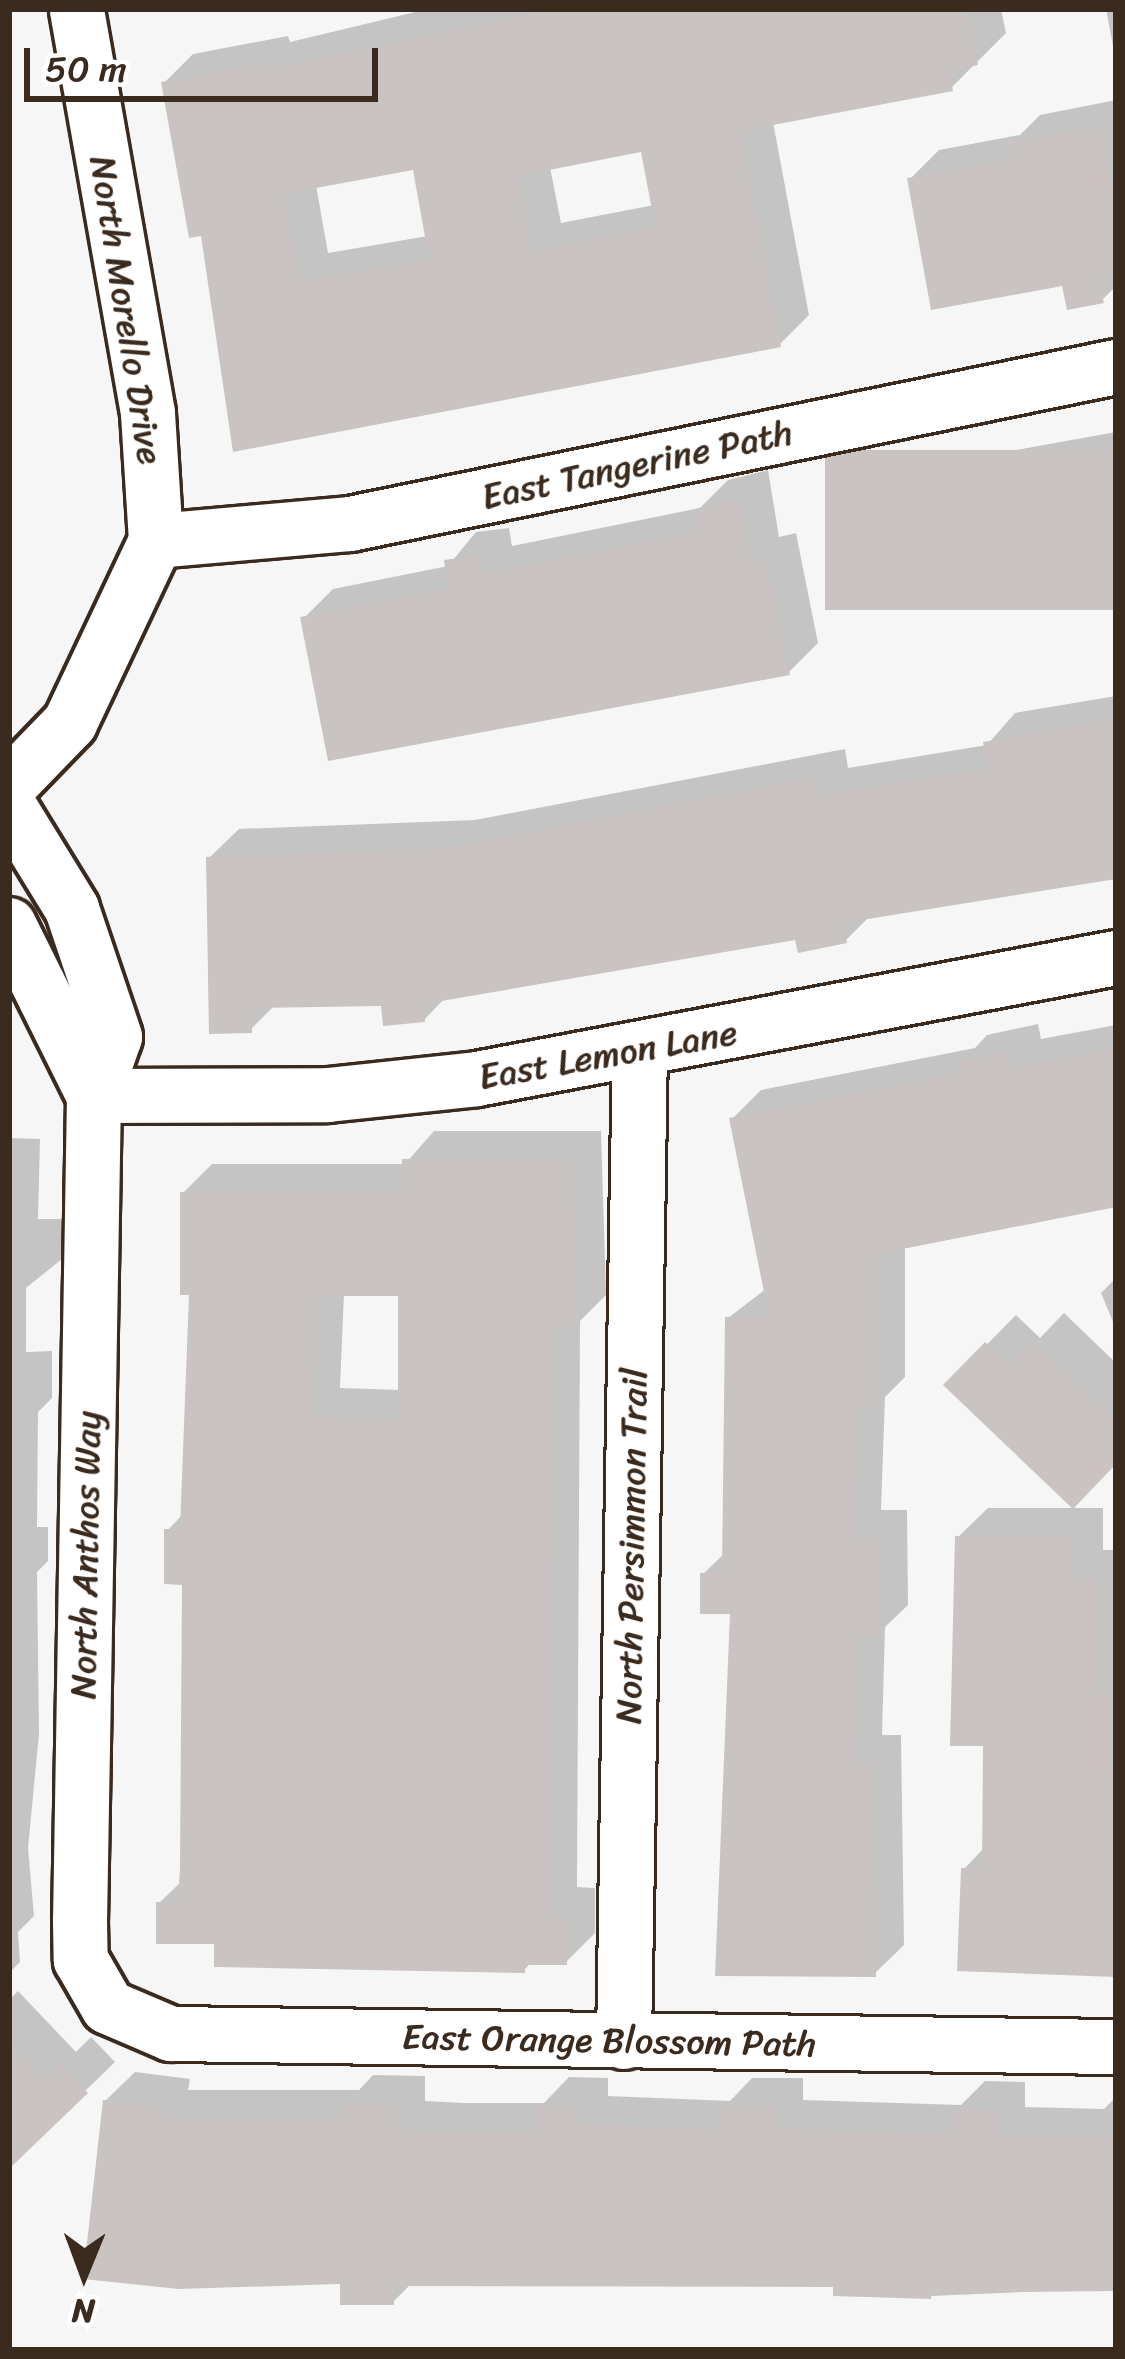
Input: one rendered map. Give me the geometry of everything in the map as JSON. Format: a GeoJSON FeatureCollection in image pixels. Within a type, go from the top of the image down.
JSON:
{"type":"FeatureCollection","features":[{"type":"Feature","properties":{"kind":"street","name":"North Morello Drive"},"geometry":{"type":"LineString","coordinates":[[9,786],[70,723],[156,541],[148,413],[82,10]]}},
{"type":"Feature","properties":{"kind":"street","name":"East Tangerine Path"},"geometry":{"type":"LineString","coordinates":[[156,541],[350,524],[1116,367]]}},
{"type":"Feature","properties":{"kind":"street","name":"North Anthos Way"},"geometry":{"type":"LineString","coordinates":[[9,806],[98,970],[116,1037],[94,1096],[80,1941],[81,1960],[108,2007]]}},
{"type":"Feature","properties":{"kind":"street","name":"North Anthos Way"},"geometry":{"type":"LineString","coordinates":[[9,925],[94,1096]]}},
{"type":"Feature","properties":{"kind":"street","name":"East Lemon Lane"},"geometry":{"type":"LineString","coordinates":[[94,1096],[328,1095],[640,1051],[1116,958]]}},
{"type":"Feature","properties":{"kind":"street","name":"North Persimmon Trail"},"geometry":{"type":"LineString","coordinates":[[624,2042],[640,1051]]}},
{"type":"Feature","properties":{"kind":"street","name":"East Orange Blossom Path"},"geometry":{"type":"LineString","coordinates":[[108,2007],[171,2035],[1116,2047]]}},
{"type":"Feature","properties":{"kind":"building"},"geometry":{"type":"Polygon","coordinates":[[[553,9],[968,9],[978,65],[949,71],[953,91],[741,131],[781,347],[233,452],[201,236],[189,238],[161,82],[260,64],[261,70],[553,9]],[[641,152],[518,176],[532,251],[655,226],[641,152]],[[413,170],[284,194],[300,280],[429,259],[413,170]]]}},
{"type":"Feature","properties":{"kind":"building"},"geometry":{"type":"Polygon","coordinates":[[[1100,125],[1116,204],[1116,275],[1098,278],[1104,303],[1067,310],[1062,286],[931,310],[907,178],[1011,159],[1008,143],[1100,125]]]}},
{"type":"Feature","properties":{"kind":"building"},"geometry":{"type":"Polygon","coordinates":[[[825,450],[1116,450],[1116,610],[825,610],[825,450]]]}},
{"type":"Feature","properties":{"kind":"building"},"geometry":{"type":"Polygon","coordinates":[[[739,498],[750,564],[767,560],[790,675],[328,761],[300,617],[448,588],[444,560],[480,555],[483,573],[700,530],[695,509],[739,498]]]}},
{"type":"Feature","properties":{"kind":"building"},"geometry":{"type":"Polygon","coordinates":[[[1116,718],[1116,879],[843,923],[847,943],[798,953],[795,940],[424,1004],[425,1022],[383,1026],[381,1006],[251,1008],[252,1033],[209,1034],[206,857],[444,848],[816,776],[820,795],[988,768],[983,742],[1116,718]]]}},
{"type":"Feature","properties":{"kind":"building"},"geometry":{"type":"Polygon","coordinates":[[[1116,1048],[1116,1207],[877,1254],[877,1409],[857,1409],[853,1538],[879,1538],[880,1637],[858,1637],[854,1763],[873,1763],[876,1977],[715,1976],[730,1614],[700,1614],[700,1573],[722,1573],[725,1317],[769,1317],[729,1118],[957,1073],[955,1063],[1009,1051],[1013,1067],[1116,1048]]]}},
{"type":"Feature","properties":{"kind":"building"},"geometry":{"type":"Polygon","coordinates":[[[402,1159],[573,1159],[578,1327],[552,1327],[549,1915],[567,1916],[567,1965],[525,1965],[525,1973],[214,1967],[214,1944],[156,1944],[156,1902],[178,1902],[180,1868],[182,1585],[164,1584],[164,1529],[180,1529],[189,1295],[180,1295],[180,1192],[402,1192],[402,1159]],[[317,1296],[313,1416],[398,1419],[398,1296],[317,1296]]]}},
{"type":"Feature","properties":{"kind":"building"},"geometry":{"type":"Polygon","coordinates":[[[1033,1340],[1116,1419],[1116,1464],[1073,1509],[943,1385],[985,1342],[1010,1365],[1033,1340]]]}},
{"type":"Feature","properties":{"kind":"building"},"geometry":{"type":"Polygon","coordinates":[[[955,1536],[1075,1536],[1075,1578],[1095,1578],[1095,1693],[1111,1693],[1116,1977],[957,1971],[961,1868],[982,1868],[983,1746],[950,1746],[955,1536]]]}},
{"type":"Feature","properties":{"kind":"building"},"geometry":{"type":"Polygon","coordinates":[[[9,2041],[45,2079],[61,2064],[88,2093],[9,2169],[9,2041]]]}},
{"type":"Feature","properties":{"kind":"building"},"geometry":{"type":"Polygon","coordinates":[[[103,2100],[162,2107],[161,2118],[341,2118],[341,2103],[397,2104],[398,2129],[433,2131],[537,2131],[537,2105],[580,2106],[580,2124],[720,2129],[720,2106],[775,2106],[775,2128],[952,2134],[953,2109],[997,2110],[997,2135],[1116,2137],[1116,2291],[932,2293],[931,2299],[833,2296],[833,2287],[394,2286],[394,2305],[340,2305],[340,2284],[179,2289],[83,2279],[103,2100]]]}}]}
